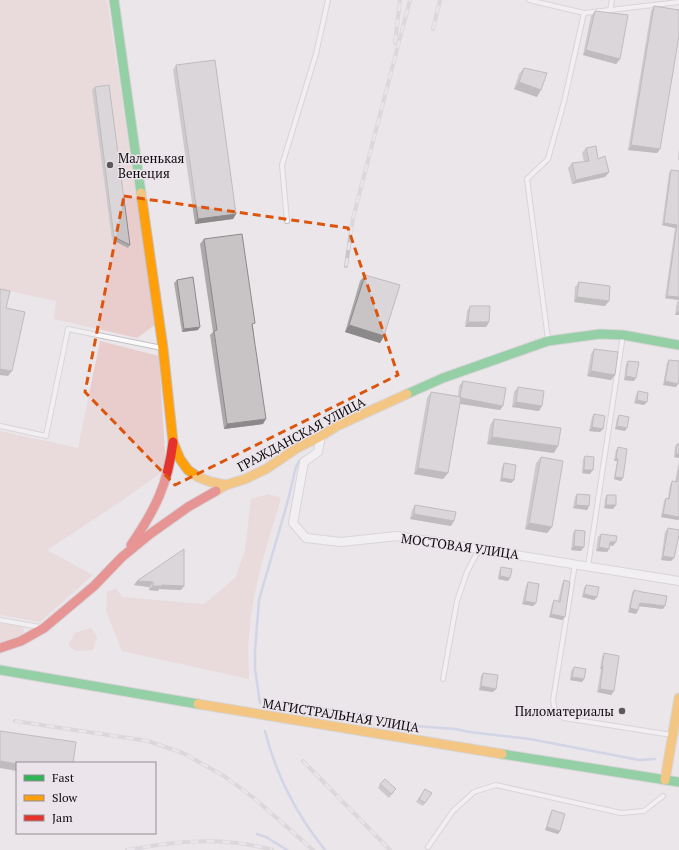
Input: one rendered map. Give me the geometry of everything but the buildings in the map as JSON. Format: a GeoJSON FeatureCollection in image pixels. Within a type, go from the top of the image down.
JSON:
{"type":"FeatureCollection","features":[{"type":"Feature","properties":{"kind":"street"},"geometry":{"type":"LineString","coordinates":[[114,0],[163,348],[173,442],[169,469],[160,496],[145,524],[122,557]]}},
{"type":"Feature","properties":{"kind":"street","name":"ГРАЖДАНСКАЯ УЛИЦА"},"geometry":{"type":"LineString","coordinates":[[0,648],[21,641],[44,628],[94,586],[122,557],[150,534],[188,507],[226,485],[245,479],[266,469],[297,448],[322,436],[337,426],[443,378],[548,342],[572,337],[600,334],[623,335],[679,345]]}},
{"type":"Feature","properties":{"kind":"street","name":"МОСТОВАЯ УЛИЦА"},"geometry":{"type":"LineString","coordinates":[[322,436],[318,452],[304,462],[293,524],[306,538],[341,542],[397,536],[679,581]]}},
{"type":"Feature","properties":{"kind":"street"},"geometry":{"type":"LineString","coordinates":[[173,442],[180,459],[188,470],[205,480],[226,485]]}},
{"type":"Feature","properties":{"kind":"street","name":"МАГИСТРАЛЬНАЯ УЛИЦА"},"geometry":{"type":"LineString","coordinates":[[0,670],[312,723],[679,782]]}},
{"type":"Feature","properties":{"kind":"street"},"geometry":{"type":"LineString","coordinates":[[665,780],[679,698]]}},
{"type":"Feature","properties":{"kind":"lane"},"geometry":{"type":"LineString","coordinates":[[287,221],[282,165],[316,54],[328,0]]}},
{"type":"Feature","properties":{"kind":"lane"},"geometry":{"type":"LineString","coordinates":[[529,0],[584,13],[679,2]]}},
{"type":"Feature","properties":{"kind":"lane"},"geometry":{"type":"LineString","coordinates":[[610,11],[612,0]]}},
{"type":"Feature","properties":{"kind":"lane"},"geometry":{"type":"LineString","coordinates":[[548,342],[527,179],[548,159],[564,102],[584,13]]}},
{"type":"Feature","properties":{"kind":"lane"},"geometry":{"type":"LineString","coordinates":[[0,426],[46,436],[68,329],[163,348]]}},
{"type":"Feature","properties":{"kind":"lane"},"geometry":{"type":"LineString","coordinates":[[588,566],[623,335]]}},
{"type":"Feature","properties":{"kind":"lane"},"geometry":{"type":"LineString","coordinates":[[443,679],[457,601],[467,572],[479,549]]}},
{"type":"Feature","properties":{"kind":"lane"},"geometry":{"type":"LineString","coordinates":[[575,564],[553,700],[555,711],[564,718],[673,735]]}},
{"type":"Feature","properties":{"kind":"lane"},"geometry":{"type":"LineString","coordinates":[[0,620],[44,628]]}},
{"type":"Feature","properties":{"kind":"lane"},"geometry":{"type":"LineString","coordinates":[[428,847],[453,811],[474,792],[496,785],[621,813],[644,811],[662,796]]}},
{"type":"Feature","properties":{"kind":"highlighted area"},"geometry":{"type":"Polygon","coordinates":[[[124,196],[348,228],[398,375],[175,485],[85,392],[124,196]]]}},
{"type":"Feature","properties":{"kind":"shaded area"},"geometry":{"type":"Polygon","coordinates":[[[0,0],[107,0],[156,324],[137,338],[54,319],[56,301],[0,289],[0,0]]]}},
{"type":"Feature","properties":{"kind":"shaded area"},"geometry":{"type":"Polygon","coordinates":[[[100,341],[159,356],[166,469],[123,500],[47,550],[93,575],[40,622],[0,615],[0,431],[78,448],[100,341]]]}},
{"type":"Feature","properties":{"kind":"shaded area"},"geometry":{"type":"Polygon","coordinates":[[[269,494],[281,498],[261,566],[253,601],[248,641],[249,679],[122,651],[106,611],[107,592],[116,588],[122,597],[204,604],[235,578],[245,551],[251,499],[269,494]]]}},
{"type":"Feature","properties":{"kind":"shaded area"},"geometry":{"type":"Polygon","coordinates":[[[0,623],[23,626],[24,631],[22,637],[0,645],[0,623]]]}},
{"type":"Feature","properties":{"kind":"shaded area"},"geometry":{"type":"Polygon","coordinates":[[[91,628],[97,637],[93,650],[76,651],[68,645],[75,633],[91,628]]]}},
{"type":"Feature","properties":{"kind":"waterway"},"geometry":{"type":"LineString","coordinates":[[260,703],[255,669],[259,600],[287,504],[296,467],[299,461],[303,458]]}},
{"type":"Feature","properties":{"kind":"waterway"},"geometry":{"type":"LineString","coordinates":[[299,705],[387,718],[416,726],[455,729],[530,739],[639,760],[655,759]]}},
{"type":"Feature","properties":{"kind":"waterway"},"geometry":{"type":"LineString","coordinates":[[265,731],[281,779],[305,823],[325,850]]}},
{"type":"Feature","properties":{"kind":"waterway"},"geometry":{"type":"LineString","coordinates":[[257,834],[266,837],[287,850]]}},
{"type":"Feature","properties":{"kind":"railway"},"geometry":{"type":"LineString","coordinates":[[395,43],[400,0]]}},
{"type":"Feature","properties":{"kind":"railway"},"geometry":{"type":"LineString","coordinates":[[346,266],[353,218],[410,0]]}},
{"type":"Feature","properties":{"kind":"railway"},"geometry":{"type":"LineString","coordinates":[[433,29],[440,0]]}},
{"type":"Feature","properties":{"kind":"railway"},"geometry":{"type":"LineString","coordinates":[[15,721],[148,741],[183,753],[224,776],[254,798],[313,850]]}},
{"type":"Feature","properties":{"kind":"railway"},"geometry":{"type":"LineString","coordinates":[[303,761],[390,850]]}},
{"type":"Feature","properties":{"kind":"railway"},"geometry":{"type":"LineString","coordinates":[[127,850],[163,844],[200,841],[236,843],[272,850]]}},
{"type":"Feature","properties":{"kind":"traffic: fast"},"geometry":{"type":"LineString","coordinates":[[114,0],[141,193]]}},
{"type":"Feature","properties":{"kind":"traffic: fast"},"geometry":{"type":"LineString","coordinates":[[407,394],[443,378],[548,341],[600,334],[623,335],[679,345]]}},
{"type":"Feature","properties":{"kind":"traffic: fast"},"geometry":{"type":"LineString","coordinates":[[0,670],[198,704]]}},
{"type":"Feature","properties":{"kind":"traffic: fast"},"geometry":{"type":"LineString","coordinates":[[502,754],[679,782]]}},
{"type":"Feature","properties":{"kind":"traffic: slow"},"geometry":{"type":"LineString","coordinates":[[141,193],[163,348],[173,442],[180,459],[188,470],[198,477],[211,482],[226,485]]}},
{"type":"Feature","properties":{"kind":"traffic: slow"},"geometry":{"type":"LineString","coordinates":[[216,491],[226,485],[245,479],[266,469],[297,448],[337,426],[407,394]]}},
{"type":"Feature","properties":{"kind":"traffic: slow"},"geometry":{"type":"LineString","coordinates":[[665,780],[679,698]]}},
{"type":"Feature","properties":{"kind":"traffic: slow"},"geometry":{"type":"LineString","coordinates":[[198,704],[502,754]]}},
{"type":"Feature","properties":{"kind":"traffic: jam"},"geometry":{"type":"LineString","coordinates":[[131,545],[154,508],[164,484],[173,442]]}},
{"type":"Feature","properties":{"kind":"traffic: jam"},"geometry":{"type":"LineString","coordinates":[[0,648],[21,641],[44,628],[94,586],[122,557],[150,534],[188,507],[216,491]]}},
{"type":"Feature","properties":{"kind":"place","name":"Маленькая Венеция"},"geometry":{"type":"Point","coordinates":[110,165]}},
{"type":"Feature","properties":{"kind":"place","name":"Пиломатериалы"},"geometry":{"type":"Point","coordinates":[622,711]}}]}
